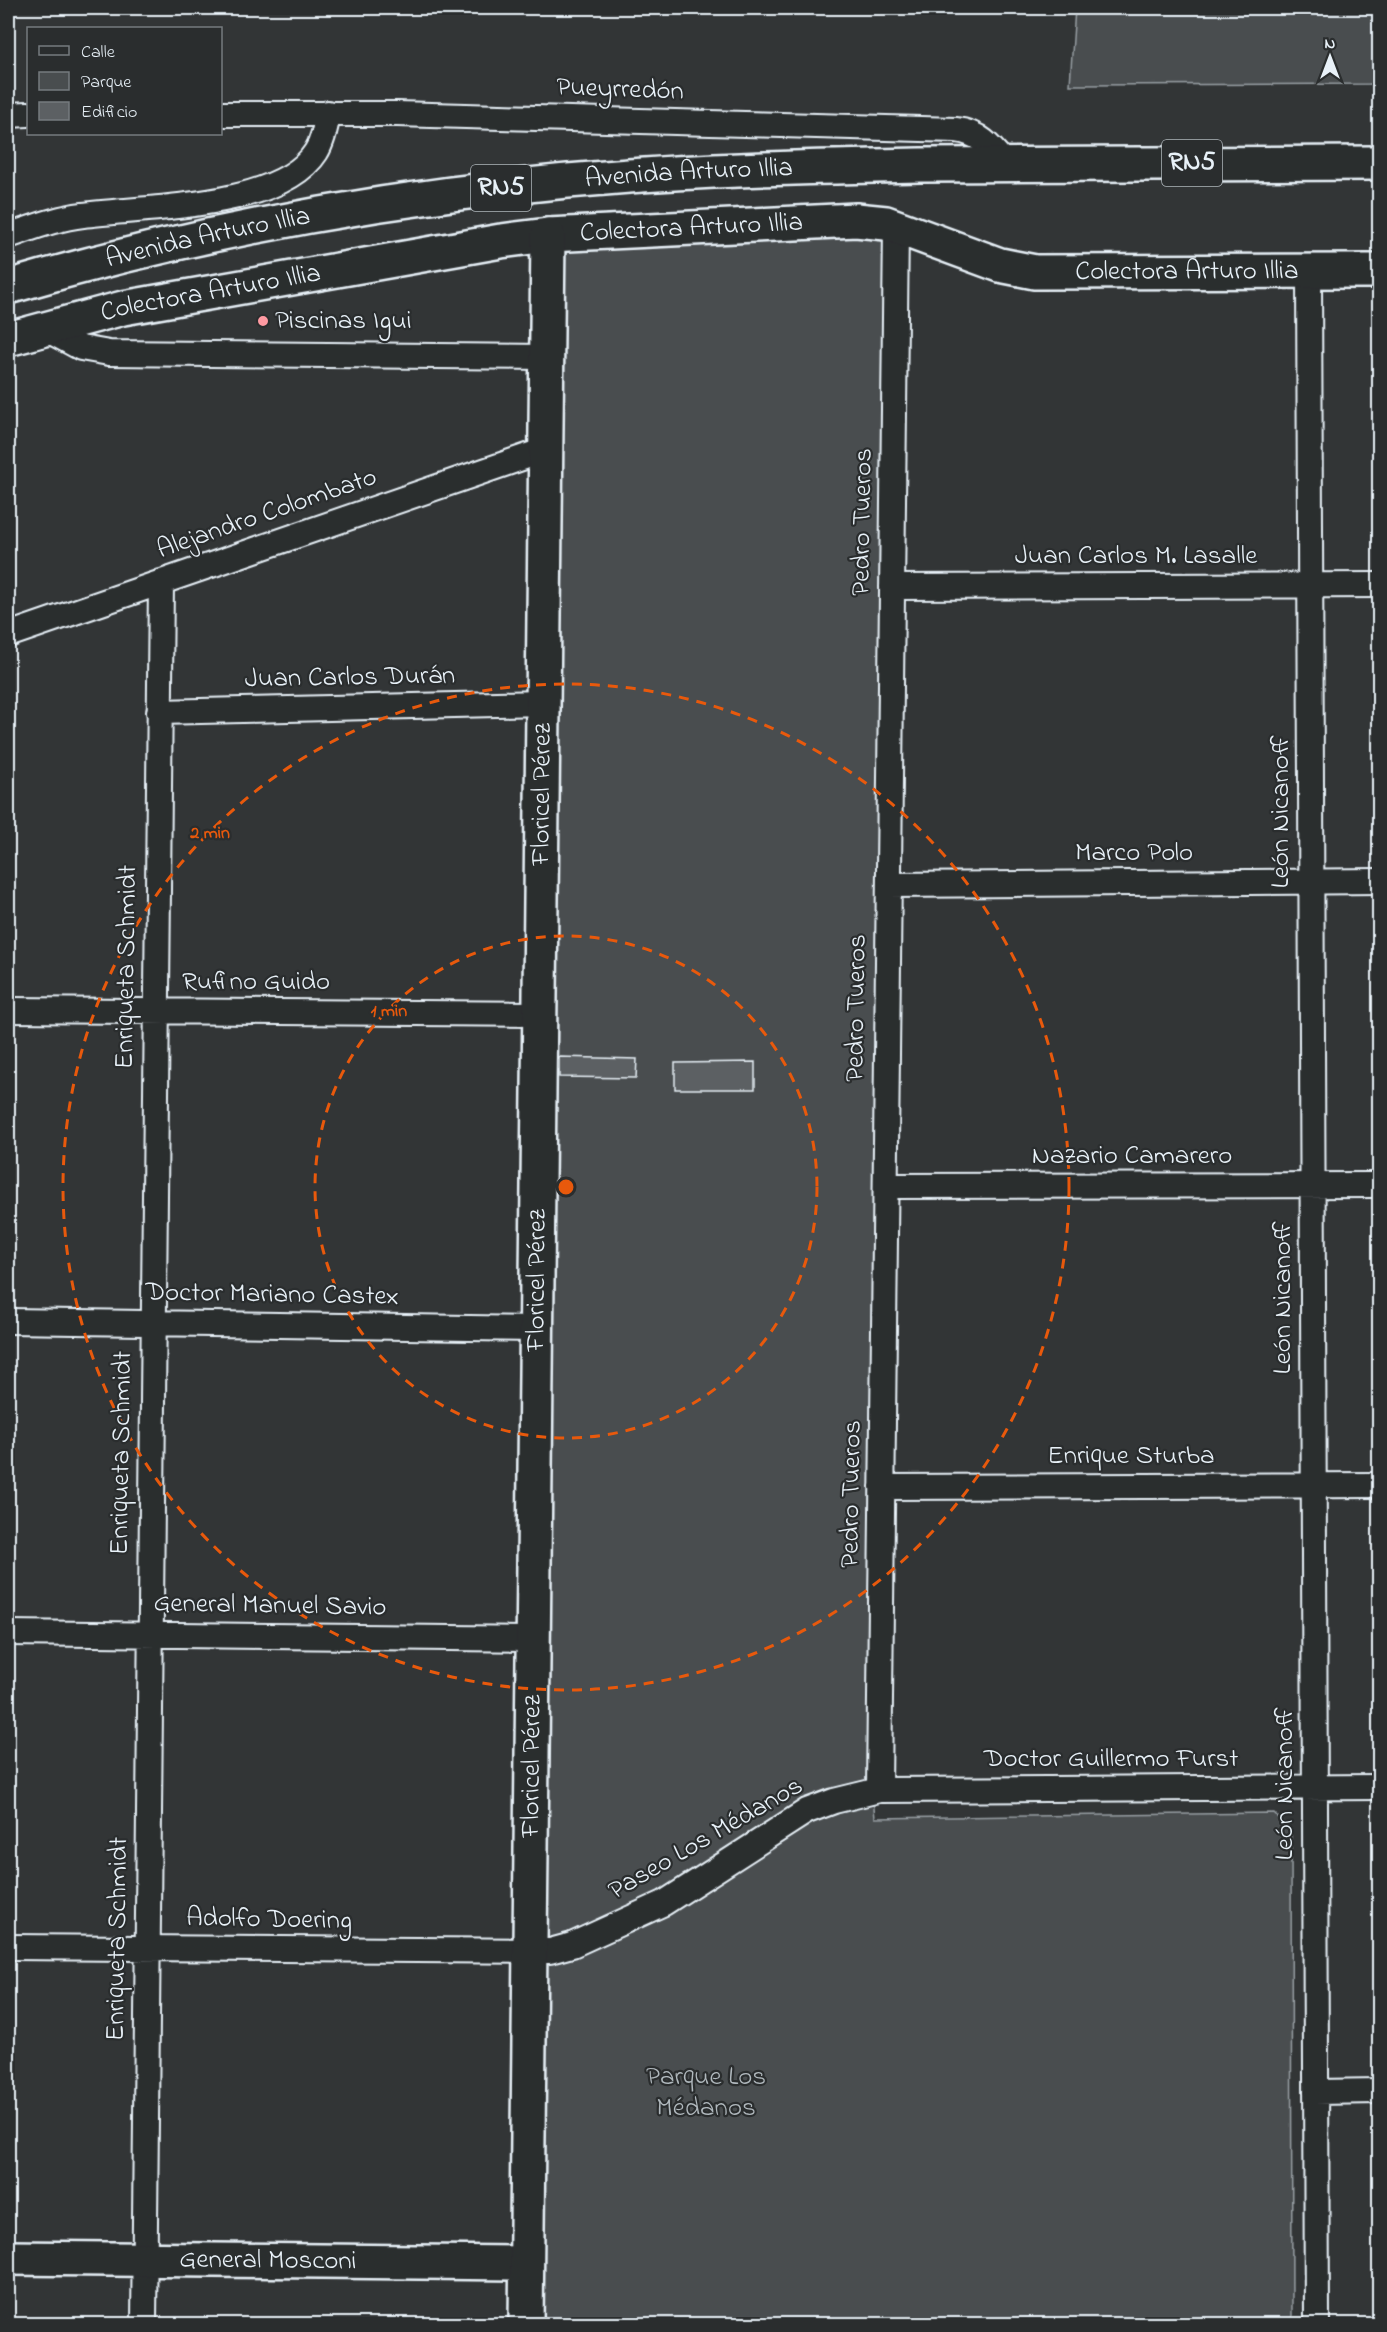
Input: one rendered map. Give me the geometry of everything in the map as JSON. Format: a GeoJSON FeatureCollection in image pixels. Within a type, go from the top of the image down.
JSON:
{"type":"FeatureCollection","features":[{"type":"Feature","properties":{"kind":"main road","name":"Avenida Arturo Illia"},"geometry":{"type":"LineString","coordinates":[[8,287],[141,252],[367,206],[479,190],[591,179],[780,168],[1380,162]]}},
{"type":"Feature","properties":{"kind":"main road","name":"Colectora Arturo Illia"},"geometry":{"type":"LineString","coordinates":[[8,339],[123,308],[501,241],[548,235],[866,220],[896,226],[1000,265],[1029,271],[1380,271]]}},
{"type":"Feature","properties":{"kind":"main road","name":"Floricel Pérez"},"geometry":{"type":"LineString","coordinates":[[526,2325],[548,235]]}},
{"type":"Feature","properties":{"kind":"main road","name":"General Mosconi"},"geometry":{"type":"LineString","coordinates":[[8,2258],[526,2263]]}},
{"type":"Feature","properties":{"kind":"street","name":"Pueyrredón"},"geometry":{"type":"LineString","coordinates":[[222,114],[328,113],[964,130],[987,143],[1005,164]]}},
{"type":"Feature","properties":{"kind":"street"},"geometry":{"type":"LineString","coordinates":[[8,236],[73,216],[208,203],[269,185],[296,172],[312,157],[321,142],[328,113]]}},
{"type":"Feature","properties":{"kind":"street"},"geometry":{"type":"LineString","coordinates":[[8,115],[27,114]]}},
{"type":"Feature","properties":{"kind":"street","name":"Pedro Tueros"},"geometry":{"type":"LineString","coordinates":[[879,1790],[896,226]]}},
{"type":"Feature","properties":{"kind":"street","name":"León Nicanoff"},"geometry":{"type":"LineString","coordinates":[[1310,272],[1317,2325]]}},
{"type":"Feature","properties":{"kind":"street"},"geometry":{"type":"LineString","coordinates":[[44,328],[81,348],[109,353],[546,357]]}},
{"type":"Feature","properties":{"kind":"street","name":"Alejandro Colombato"},"geometry":{"type":"LineString","coordinates":[[8,635],[545,450]]}},
{"type":"Feature","properties":{"kind":"street","name":"Enriqueta Schmidt"},"geometry":{"type":"LineString","coordinates":[[144,2325],[160,582]]}},
{"type":"Feature","properties":{"kind":"street","name":"Juan Carlos M. Lasalle"},"geometry":{"type":"LineString","coordinates":[[892,587],[1380,585]]}},
{"type":"Feature","properties":{"kind":"street","name":"Juan Carlos Durán"},"geometry":{"type":"LineString","coordinates":[[159,712],[543,703]]}},
{"type":"Feature","properties":{"kind":"street","name":"Marco Polo"},"geometry":{"type":"LineString","coordinates":[[889,885],[1380,881]]}},
{"type":"Feature","properties":{"kind":"street","name":"Rufino Guido"},"geometry":{"type":"LineString","coordinates":[[8,1010],[540,1014]]}},
{"type":"Feature","properties":{"kind":"street","name":"Nazario Camarero"},"geometry":{"type":"LineString","coordinates":[[886,1186],[1380,1185]]}},
{"type":"Feature","properties":{"kind":"street","name":"Doctor Mariano Castex"},"geometry":{"type":"LineString","coordinates":[[8,1321],[536,1329]]}},
{"type":"Feature","properties":{"kind":"street","name":"Enrique Sturba"},"geometry":{"type":"LineString","coordinates":[[882,1487],[1380,1485]]}},
{"type":"Feature","properties":{"kind":"street","name":"General Manuel Savio"},"geometry":{"type":"LineString","coordinates":[[8,1633],[533,1639]]}},
{"type":"Feature","properties":{"kind":"street","name":"Doctor Guillermo Furst"},"geometry":{"type":"LineString","coordinates":[[879,1790],[1380,1787]]}},
{"type":"Feature","properties":{"kind":"street","name":"Paseo Los Médanos"},"geometry":{"type":"LineString","coordinates":[[529,1952],[561,1948],[638,1917],[675,1897],[807,1811],[834,1801],[879,1790]]}},
{"type":"Feature","properties":{"kind":"street","name":"Adolfo Doering"},"geometry":{"type":"LineString","coordinates":[[8,1947],[529,1952]]}},
{"type":"Feature","properties":{"kind":"street"},"geometry":{"type":"LineString","coordinates":[[1316,2092],[1380,2091]]}},
{"type":"Feature","properties":{"kind":"green space"},"geometry":{"type":"Polygon","coordinates":[[[1075,8],[1379,8],[1379,84],[1070,85],[1075,8]]]}},
{"type":"Feature","properties":{"kind":"green space","name":"Parque Los Médanos"},"geometry":{"type":"Polygon","coordinates":[[[873,232],[885,236],[870,1768],[875,1818],[1274,1813],[1291,1830],[1292,2324],[537,2324],[559,264],[565,250],[873,232]]]}},
{"type":"Feature","properties":{"kind":"building"},"geometry":{"type":"Polygon","coordinates":[[[559,1057],[637,1059],[636,1078],[559,1077],[559,1057]]]}},
{"type":"Feature","properties":{"kind":"building"},"geometry":{"type":"Polygon","coordinates":[[[755,1062],[755,1089],[675,1089],[675,1063],[755,1062]]]}},
{"type":"Feature","properties":{"kind":"place","name":"Piscinas Igui"},"geometry":{"type":"Point","coordinates":[263,321]}}]}
